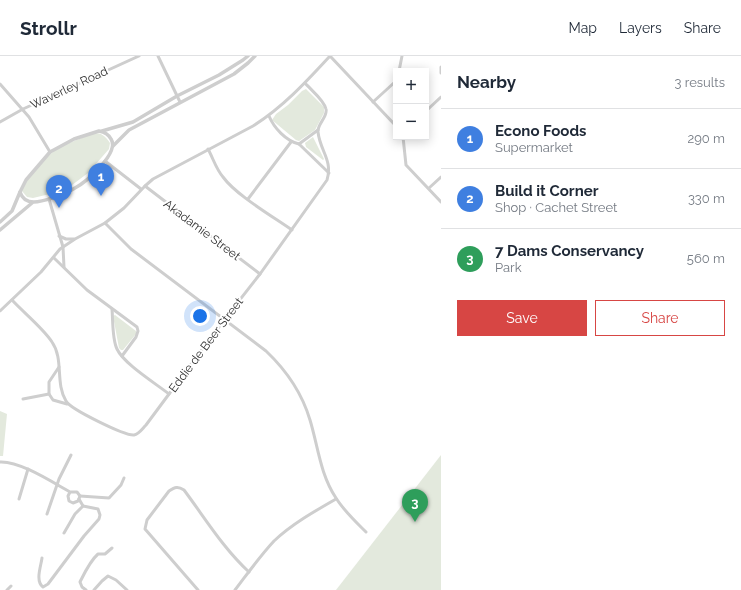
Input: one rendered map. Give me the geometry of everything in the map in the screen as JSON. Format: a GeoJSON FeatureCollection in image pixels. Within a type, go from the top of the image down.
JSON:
{"type":"FeatureCollection","features":[{"type":"Feature","properties":{"kind":"street","name":"Waverley Road"},"geometry":{"type":"LineString","coordinates":[[0,122],[23,109],[139,56]]}},
{"type":"Feature","properties":{"kind":"street"},"geometry":{"type":"LineString","coordinates":[[158,56],[180,102]]}},
{"type":"Feature","properties":{"kind":"street"},"geometry":{"type":"LineString","coordinates":[[0,222],[12,211],[26,180],[50,152],[74,139],[133,122],[176,96],[231,68],[248,56]]}},
{"type":"Feature","properties":{"kind":"street"},"geometry":{"type":"LineString","coordinates":[[0,230],[32,203],[48,199],[74,189],[93,175],[105,161],[113,146],[129,130],[234,74],[255,56]]}},
{"type":"Feature","properties":{"kind":"street"},"geometry":{"type":"LineString","coordinates":[[0,311],[41,272],[63,247],[105,223],[124,208],[141,189],[153,180],[253,126],[268,116],[279,108],[305,83],[330,56],[393,123]]}},
{"type":"Feature","properties":{"kind":"street"},"geometry":{"type":"LineString","coordinates":[[400,68],[402,56]]}},
{"type":"Feature","properties":{"kind":"street"},"geometry":{"type":"LineString","coordinates":[[441,67],[441,73]]}},
{"type":"Feature","properties":{"kind":"street"},"geometry":{"type":"LineString","coordinates":[[231,68],[234,74]]}},
{"type":"Feature","properties":{"kind":"street"},"geometry":{"type":"LineString","coordinates":[[299,144],[318,130],[326,113],[326,109],[321,100],[305,83]]}},
{"type":"Feature","properties":{"kind":"street"},"geometry":{"type":"LineString","coordinates":[[0,84],[23,109],[50,152]]}},
{"type":"Feature","properties":{"kind":"street"},"geometry":{"type":"LineString","coordinates":[[373,102],[393,84]]}},
{"type":"Feature","properties":{"kind":"street"},"geometry":{"type":"LineString","coordinates":[[429,108],[441,97]]}},
{"type":"Feature","properties":{"kind":"street"},"geometry":{"type":"LineString","coordinates":[[268,116],[275,126],[291,142],[299,144],[329,173]]}},
{"type":"Feature","properties":{"kind":"street"},"geometry":{"type":"LineString","coordinates":[[318,130],[321,144],[328,160],[329,173]]}},
{"type":"Feature","properties":{"kind":"street"},"geometry":{"type":"LineString","coordinates":[[102,131],[109,136],[113,142],[113,146]]}},
{"type":"Feature","properties":{"kind":"street"},"geometry":{"type":"LineString","coordinates":[[403,140],[406,165],[441,202]]}},
{"type":"Feature","properties":{"kind":"street"},"geometry":{"type":"LineString","coordinates":[[248,199],[291,142]]}},
{"type":"Feature","properties":{"kind":"street"},"geometry":{"type":"LineString","coordinates":[[208,150],[223,178],[248,199],[292,230]]}},
{"type":"Feature","properties":{"kind":"street"},"geometry":{"type":"LineString","coordinates":[[105,161],[141,189]]}},
{"type":"Feature","properties":{"kind":"street","name":"Eddie de Beer Street"},"geometry":{"type":"LineString","coordinates":[[67,404],[127,434],[135,435],[139,432],[146,425],[260,274],[324,186],[329,173]]}},
{"type":"Feature","properties":{"kind":"street"},"geometry":{"type":"LineString","coordinates":[[429,188],[441,177]]}},
{"type":"Feature","properties":{"kind":"street","name":"Akadamie Street"},"geometry":{"type":"LineString","coordinates":[[145,186],[260,274]]}},
{"type":"Feature","properties":{"kind":"street"},"geometry":{"type":"LineString","coordinates":[[20,192],[21,196],[32,203]]}},
{"type":"Feature","properties":{"kind":"street"},"geometry":{"type":"LineString","coordinates":[[48,199],[63,247],[64,268]]}},
{"type":"Feature","properties":{"kind":"street"},"geometry":{"type":"LineString","coordinates":[[105,223],[130,249],[266,351],[278,363],[300,395],[310,420],[322,469],[336,499],[366,532]]}},
{"type":"Feature","properties":{"kind":"street"},"geometry":{"type":"LineString","coordinates":[[59,236],[66,239],[75,239]]}},
{"type":"Feature","properties":{"kind":"street"},"geometry":{"type":"LineString","coordinates":[[54,258],[87,290],[138,329],[136,337],[122,356]]}},
{"type":"Feature","properties":{"kind":"street"},"geometry":{"type":"LineString","coordinates":[[12,300],[51,340],[56,350],[61,387],[67,404]]}},
{"type":"Feature","properties":{"kind":"street"},"geometry":{"type":"LineString","coordinates":[[112,309],[116,345],[122,356],[136,370],[168,394]]}},
{"type":"Feature","properties":{"kind":"street"},"geometry":{"type":"LineString","coordinates":[[58,367],[49,382],[48,394],[53,400],[67,404]]}},
{"type":"Feature","properties":{"kind":"street"},"geometry":{"type":"LineString","coordinates":[[22,399],[48,394]]}},
{"type":"Feature","properties":{"kind":"street"},"geometry":{"type":"LineString","coordinates":[[47,514],[57,485],[71,455]]}},
{"type":"Feature","properties":{"kind":"street"},"geometry":{"type":"LineString","coordinates":[[0,462],[6,462],[28,469],[70,492],[75,491],[83,506]]}},
{"type":"Feature","properties":{"kind":"street"},"geometry":{"type":"LineString","coordinates":[[18,499],[28,469]]}},
{"type":"Feature","properties":{"kind":"street"},"geometry":{"type":"LineString","coordinates":[[79,497],[109,498],[121,485],[124,478]]}},
{"type":"Feature","properties":{"kind":"street"},"geometry":{"type":"LineString","coordinates":[[198,590],[145,529],[149,517],[169,491],[175,487],[184,490],[228,551],[249,572]]}},
{"type":"Feature","properties":{"kind":"street"},"geometry":{"type":"LineString","coordinates":[[70,492],[68,498],[71,502],[76,502],[79,497]]}},
{"type":"Feature","properties":{"kind":"street"},"geometry":{"type":"LineString","coordinates":[[235,590],[266,550],[285,532],[307,516],[336,499]]}},
{"type":"Feature","properties":{"kind":"street"},"geometry":{"type":"LineString","coordinates":[[64,533],[75,514],[83,506]]}},
{"type":"Feature","properties":{"kind":"street"},"geometry":{"type":"LineString","coordinates":[[42,558],[39,581],[40,585],[43,587],[48,584],[84,536],[99,519],[100,515],[98,510],[83,506]]}},
{"type":"Feature","properties":{"kind":"street"},"geometry":{"type":"LineString","coordinates":[[86,590],[82,587],[80,582],[84,573],[94,557],[98,554],[105,554],[112,548]]}},
{"type":"Feature","properties":{"kind":"street"},"geometry":{"type":"LineString","coordinates":[[94,590],[108,576],[116,580],[127,590]]}},
{"type":"Feature","properties":{"kind":"street"},"geometry":{"type":"LineString","coordinates":[[7,590],[11,586]]}},
{"type":"Feature","properties":{"kind":"shaded area"},"geometry":{"type":"Polygon","coordinates":[[[306,89],[324,107],[324,113],[315,130],[299,141],[272,120],[276,114],[306,89]]]}},
{"type":"Feature","properties":{"kind":"shaded area"},"geometry":{"type":"Polygon","coordinates":[[[94,133],[103,135],[110,143],[109,149],[88,173],[72,185],[54,193],[33,198],[27,197],[22,191],[23,184],[44,160],[57,148],[94,133]]]}},
{"type":"Feature","properties":{"kind":"shaded area"},"geometry":{"type":"Polygon","coordinates":[[[313,137],[324,159],[323,160],[306,147],[305,143],[313,137]]]}},
{"type":"Feature","properties":{"kind":"shaded area"},"geometry":{"type":"Polygon","coordinates":[[[115,315],[136,331],[136,334],[123,350],[119,348],[113,316],[115,315]]]}},
{"type":"Feature","properties":{"kind":"shaded area"},"geometry":{"type":"Polygon","coordinates":[[[0,411],[7,414],[3,456],[0,456],[0,411]]]}},
{"type":"Feature","properties":{"kind":"shaded area"},"geometry":{"type":"Polygon","coordinates":[[[441,455],[441,590],[336,590],[441,455]]]}},
{"type":"Feature","properties":{"kind":"place","name":"Econo Foods"},"geometry":{"type":"Point","coordinates":[101,196]}},
{"type":"Feature","properties":{"kind":"place","name":"Build it Corner"},"geometry":{"type":"Point","coordinates":[59,208]}},
{"type":"Feature","properties":{"kind":"place","name":"7 Dams Conservancy"},"geometry":{"type":"Point","coordinates":[415,522]}}]}
